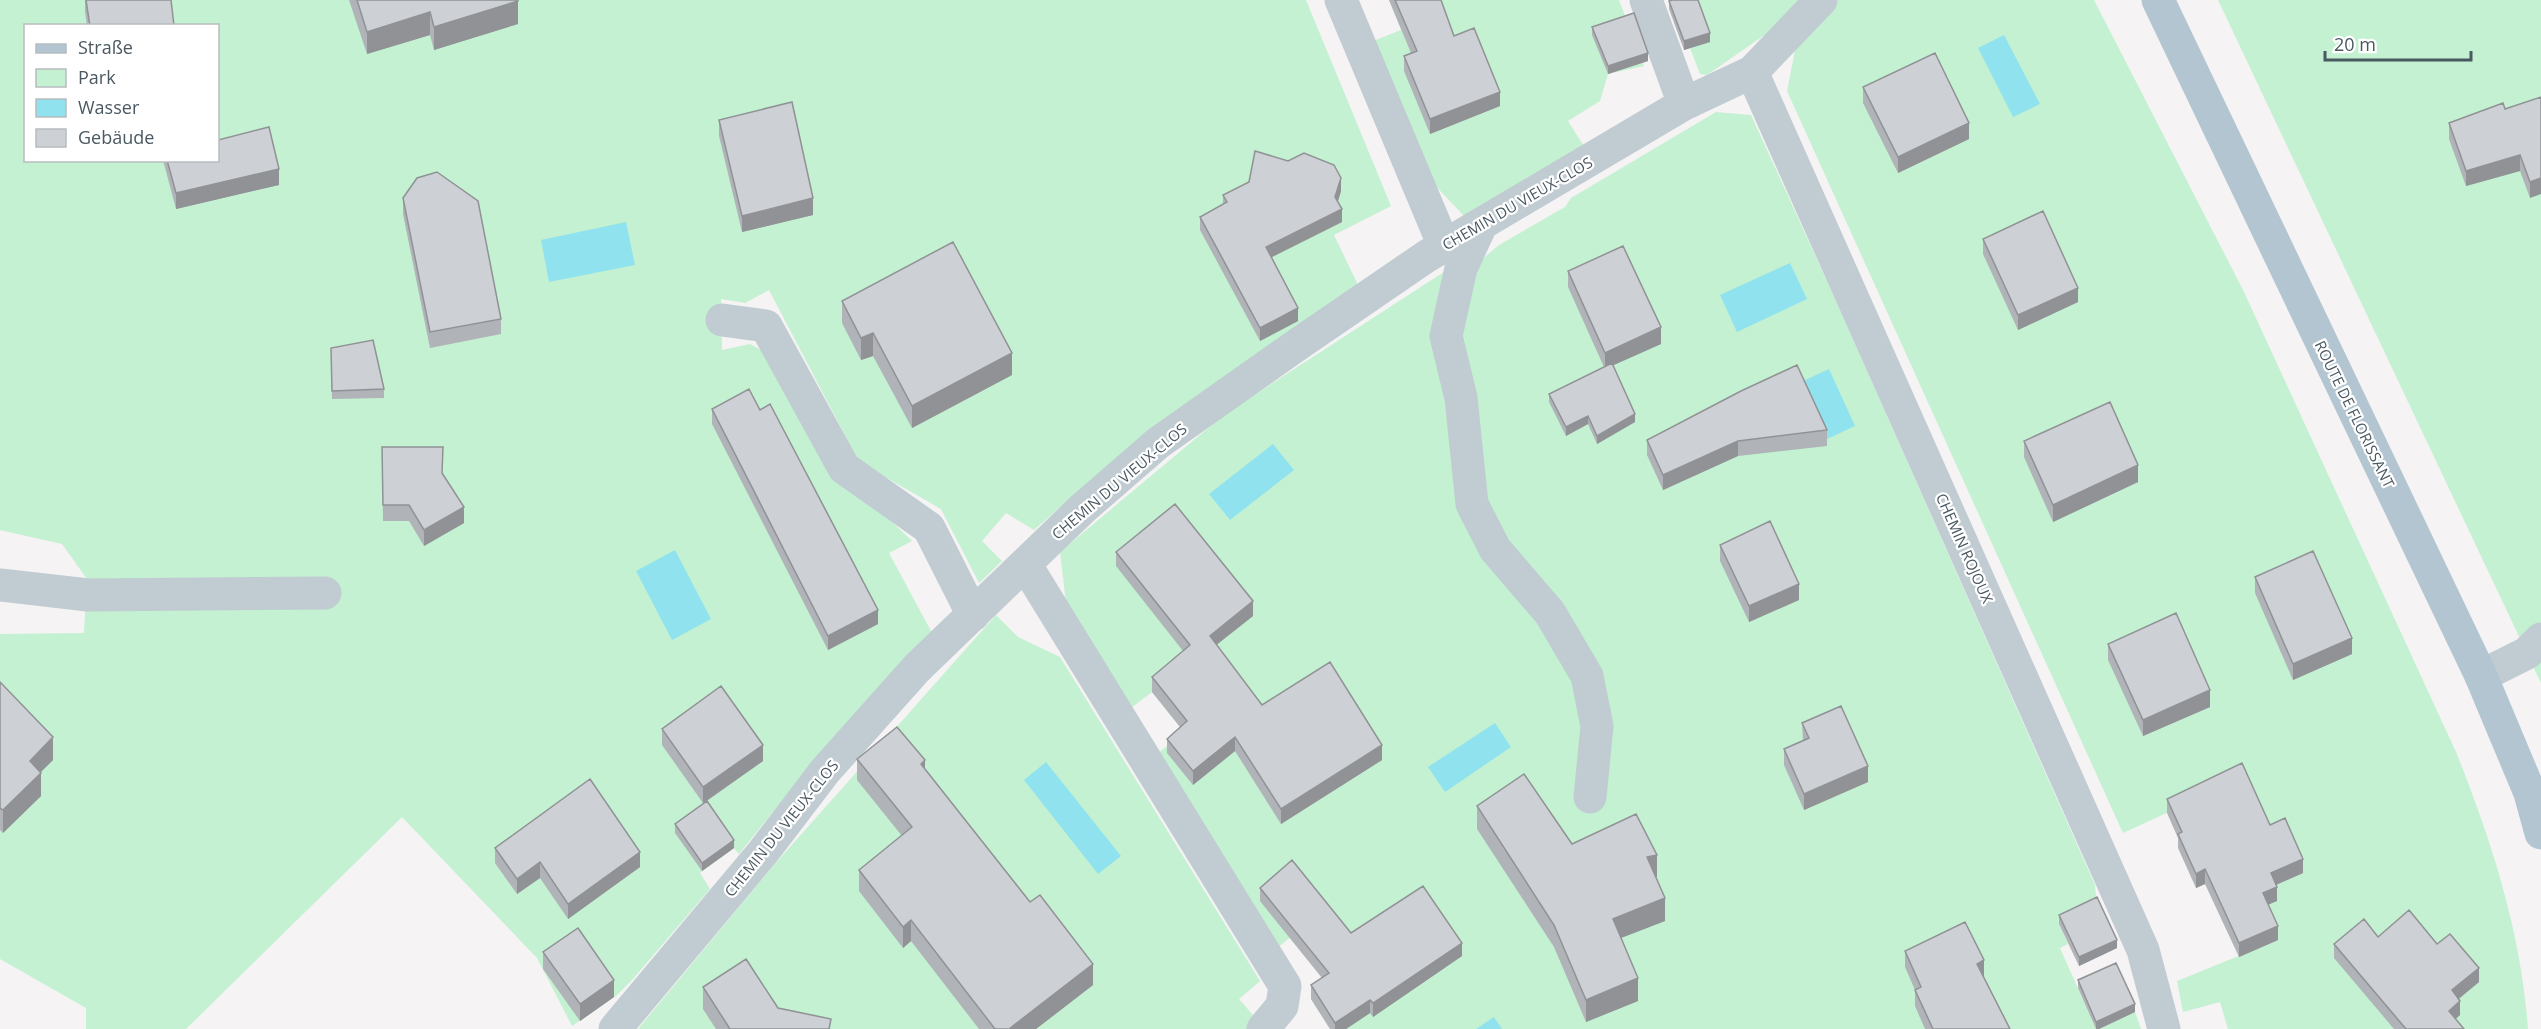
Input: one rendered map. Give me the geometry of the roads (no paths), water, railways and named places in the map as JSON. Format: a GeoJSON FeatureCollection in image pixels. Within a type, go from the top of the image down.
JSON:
{"type":"FeatureCollection","features":[{"type":"Feature","properties":{"kind":"main road","name":"ROUTE DE FLORISSANT"},"geometry":{"type":"LineString","coordinates":[[2158,0],[2481,676],[2530,793],[2541,833]]}},
{"type":"Feature","properties":{"kind":"street"},"geometry":{"type":"LineString","coordinates":[[1341,0],[1444,246]]}},
{"type":"Feature","properties":{"kind":"street"},"geometry":{"type":"LineString","coordinates":[[1646,0],[1684,104]]}},
{"type":"Feature","properties":{"kind":"street","name":"CHEMIN DU VIEUX-CLOS"},"geometry":{"type":"LineString","coordinates":[[615,1029],[764,850],[825,771],[917,668],[1082,509],[1158,443],[1294,347],[1444,246],[1684,104],[1752,72],[1821,0]]}},
{"type":"Feature","properties":{"kind":"street","name":"CHEMIN ROJOUX"},"geometry":{"type":"LineString","coordinates":[[1752,72],[2143,950],[2164,1029]]}},
{"type":"Feature","properties":{"kind":"street"},"geometry":{"type":"LineString","coordinates":[[1481,225],[1461,268],[1446,336],[1461,398],[1472,504],[1496,549],[1550,613],[1587,676],[1597,726],[1590,797]]}},
{"type":"Feature","properties":{"kind":"street"},"geometry":{"type":"LineString","coordinates":[[722,320],[759,313],[844,468],[929,528],[973,615]]}},
{"type":"Feature","properties":{"kind":"street"},"geometry":{"type":"LineString","coordinates":[[1025,564],[1285,986],[1282,1006],[1263,1029]]}},
{"type":"Feature","properties":{"kind":"street"},"geometry":{"type":"LineString","coordinates":[[0,585],[88,595],[325,593]]}},
{"type":"Feature","properties":{"kind":"street"},"geometry":{"type":"LineString","coordinates":[[2481,676],[2527,653],[2541,639]]}},
{"type":"Feature","properties":{"kind":"water"},"geometry":{"type":"Polygon","coordinates":[[[2004,35],[2040,104],[2013,117],[1978,48],[2004,35]]]}},
{"type":"Feature","properties":{"kind":"water"},"geometry":{"type":"Polygon","coordinates":[[[626,222],[635,265],[549,282],[541,240],[626,222]]]}},
{"type":"Feature","properties":{"kind":"water"},"geometry":{"type":"Polygon","coordinates":[[[1790,263],[1807,299],[1737,332],[1720,295],[1790,263]]]}},
{"type":"Feature","properties":{"kind":"water"},"geometry":{"type":"Polygon","coordinates":[[[1829,369],[1855,426],[1827,439],[1801,382],[1829,369]]]}},
{"type":"Feature","properties":{"kind":"water"},"geometry":{"type":"Polygon","coordinates":[[[1273,444],[1294,470],[1230,520],[1209,494],[1273,444]]]}},
{"type":"Feature","properties":{"kind":"water"},"geometry":{"type":"Polygon","coordinates":[[[675,550],[711,619],[672,640],[636,571],[675,550]]]}},
{"type":"Feature","properties":{"kind":"water"},"geometry":{"type":"Polygon","coordinates":[[[1495,723],[1511,747],[1445,792],[1428,767],[1495,723]]]}},
{"type":"Feature","properties":{"kind":"water"},"geometry":{"type":"Polygon","coordinates":[[[1046,762],[1121,856],[1098,874],[1024,780],[1046,762]]]}},
{"type":"Feature","properties":{"kind":"water"},"geometry":{"type":"Polygon","coordinates":[[[1494,1017],[1502,1029],[1476,1029],[1494,1017]]]}}]}
